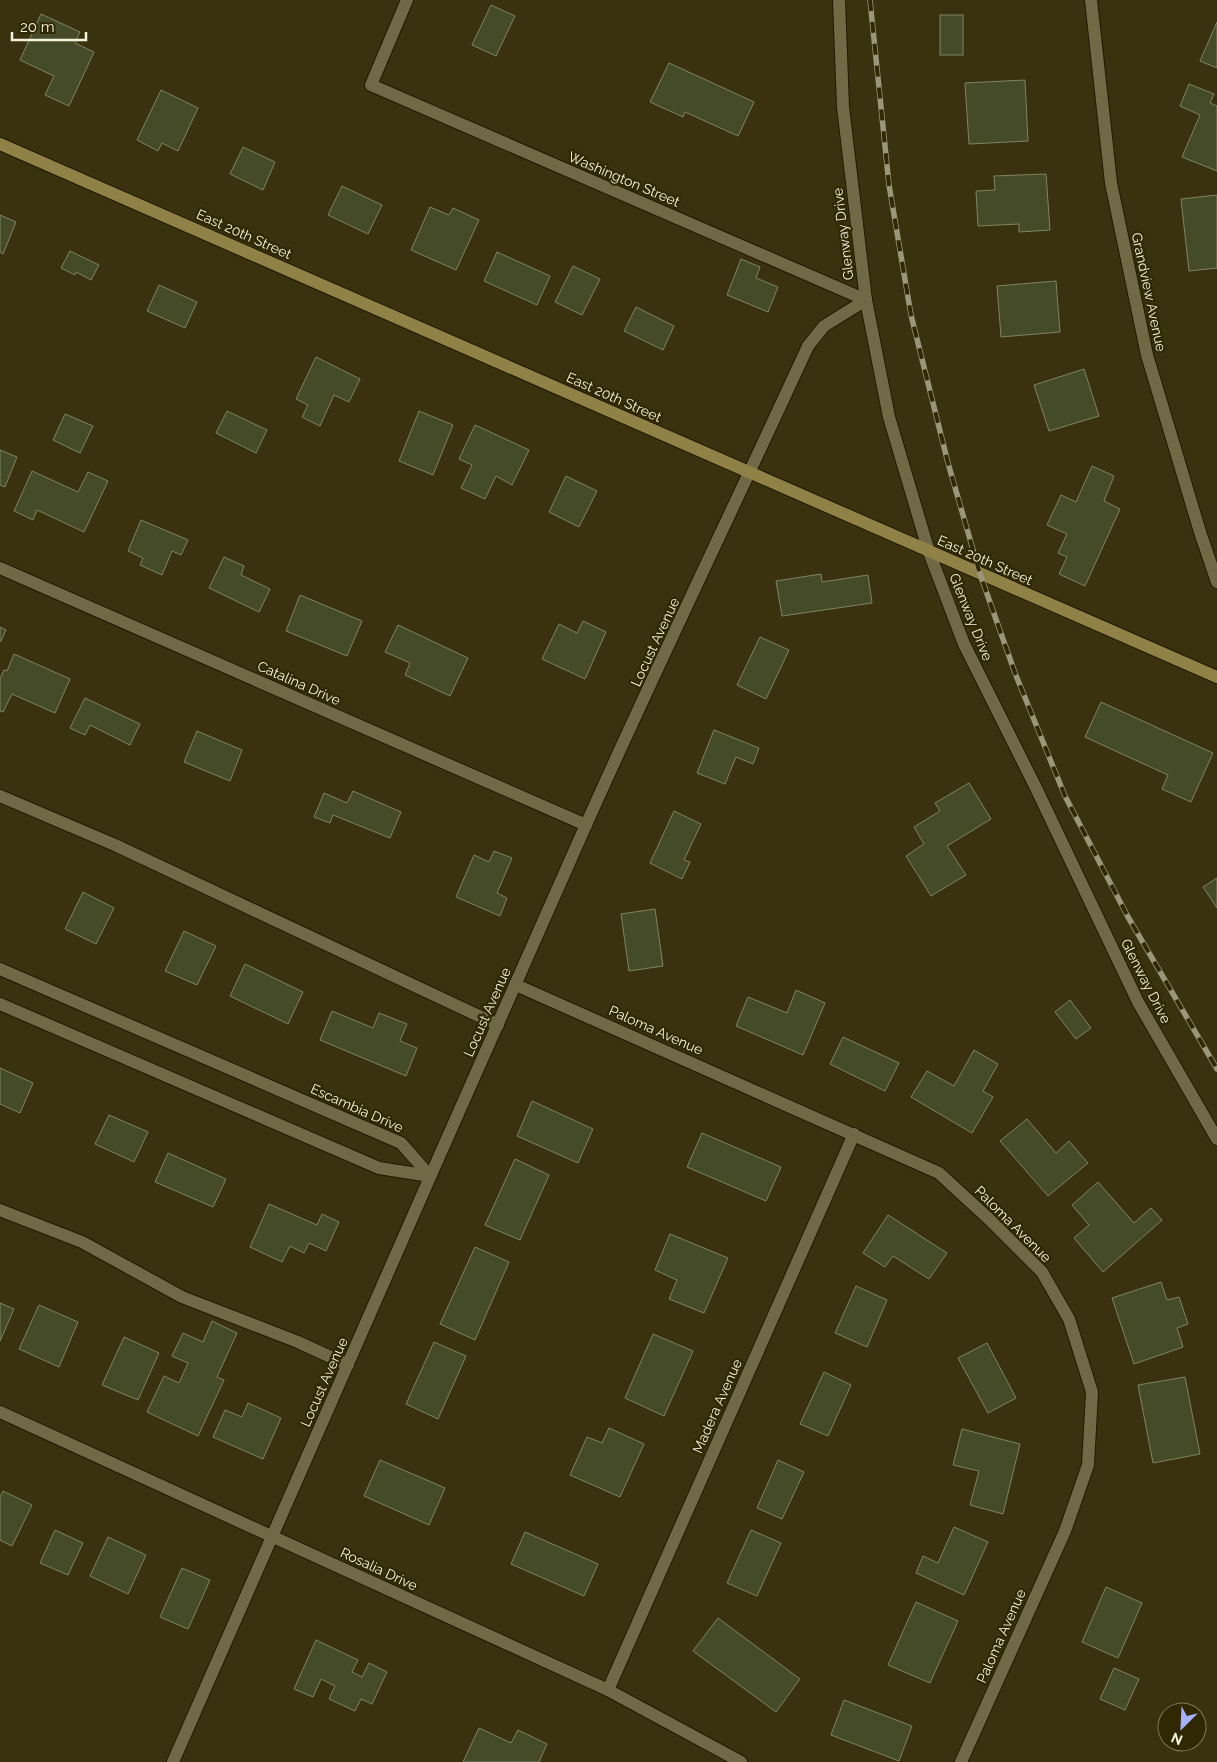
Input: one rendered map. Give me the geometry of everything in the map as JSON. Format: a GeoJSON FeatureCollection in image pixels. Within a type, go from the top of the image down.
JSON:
{"type":"FeatureCollection","features":[{"type":"Feature","properties":{"kind":"street","name":"Washington Street"},"geometry":{"type":"LineString","coordinates":[[407,0],[371,85],[866,300]]}},
{"type":"Feature","properties":{"kind":"street","name":"Glenway Drive"},"geometry":{"type":"LineString","coordinates":[[839,0],[843,107],[866,300],[889,417],[929,552],[964,644],[1036,788],[1138,1002],[1217,1139]]}},
{"type":"Feature","properties":{"kind":"street","name":"Grandview Avenue"},"geometry":{"type":"LineString","coordinates":[[1091,0],[1111,183],[1147,355],[1200,532],[1217,582]]}},
{"type":"Feature","properties":{"kind":"street","name":"East 20th Street"},"geometry":{"type":"LineString","coordinates":[[0,144],[1217,677]]}},
{"type":"Feature","properties":{"kind":"street","name":"Locust Avenue"},"geometry":{"type":"LineString","coordinates":[[173,1762],[586,824],[808,346],[824,326],[866,300]]}},
{"type":"Feature","properties":{"kind":"street","name":"Catalina Drive"},"geometry":{"type":"LineString","coordinates":[[0,568],[586,824]]}},
{"type":"Feature","properties":{"kind":"street"},"geometry":{"type":"LineString","coordinates":[[0,796],[115,845],[498,1024]]}},
{"type":"Feature","properties":{"kind":"street","name":"Escambia Drive"},"geometry":{"type":"LineString","coordinates":[[0,969],[401,1142],[430,1176]]}},
{"type":"Feature","properties":{"kind":"street","name":"Paloma Avenue"},"geometry":{"type":"LineString","coordinates":[[516,985],[938,1173],[990,1220],[1042,1272],[1069,1319],[1092,1392],[1088,1465],[1065,1531],[960,1762]]}},
{"type":"Feature","properties":{"kind":"street"},"geometry":{"type":"LineString","coordinates":[[0,1004],[380,1168],[430,1176]]}},
{"type":"Feature","properties":{"kind":"street","name":"Madera Avenue"},"geometry":{"type":"LineString","coordinates":[[608,1690],[854,1134]]}},
{"type":"Feature","properties":{"kind":"street"},"geometry":{"type":"LineString","coordinates":[[0,1210],[82,1242],[182,1296],[298,1342],[348,1365]]}},
{"type":"Feature","properties":{"kind":"street","name":"Rosalia Drive"},"geometry":{"type":"LineString","coordinates":[[0,1412],[608,1690],[741,1762]]}},
{"type":"Feature","properties":{"kind":"building"},"geometry":{"type":"Polygon","coordinates":[[[491,5],[515,16],[496,56],[472,45],[491,5]]]}},
{"type":"Feature","properties":{"kind":"building"},"geometry":{"type":"Polygon","coordinates":[[[41,14],[80,32],[75,43],[94,52],[69,106],[45,95],[54,76],[20,60],[41,14]]]}},
{"type":"Feature","properties":{"kind":"building"},"geometry":{"type":"Polygon","coordinates":[[[940,15],[963,15],[963,55],[940,55],[940,15]]]}},
{"type":"Feature","properties":{"kind":"building"},"geometry":{"type":"Polygon","coordinates":[[[1217,22],[1217,68],[1200,61],[1217,22]]]}},
{"type":"Feature","properties":{"kind":"building"},"geometry":{"type":"Polygon","coordinates":[[[669,63],[754,102],[738,136],[685,112],[683,117],[650,102],[669,63]]]}},
{"type":"Feature","properties":{"kind":"building"},"geometry":{"type":"Polygon","coordinates":[[[1025,80],[1028,141],[969,144],[965,83],[1025,80]]]}},
{"type":"Feature","properties":{"kind":"building"},"geometry":{"type":"Polygon","coordinates":[[[1189,84],[1214,94],[1210,103],[1217,106],[1217,171],[1182,157],[1200,115],[1180,106],[1189,84]]]}},
{"type":"Feature","properties":{"kind":"building"},"geometry":{"type":"Polygon","coordinates":[[[161,90],[198,108],[178,151],[162,143],[158,151],[137,140],[161,90]]]}},
{"type":"Feature","properties":{"kind":"building"},"geometry":{"type":"Polygon","coordinates":[[[243,147],[275,162],[263,190],[230,174],[243,147]]]}},
{"type":"Feature","properties":{"kind":"building"},"geometry":{"type":"Polygon","coordinates":[[[1046,174],[1050,230],[1019,232],[1019,224],[978,226],[976,191],[995,190],[994,176],[1046,174]]]}},
{"type":"Feature","properties":{"kind":"building"},"geometry":{"type":"Polygon","coordinates":[[[342,186],[382,205],[368,234],[328,215],[342,186]]]}},
{"type":"Feature","properties":{"kind":"building"},"geometry":{"type":"Polygon","coordinates":[[[1217,195],[1217,268],[1189,271],[1181,199],[1217,195]]]}},
{"type":"Feature","properties":{"kind":"building"},"geometry":{"type":"Polygon","coordinates":[[[430,207],[449,215],[453,208],[479,220],[456,270],[411,250],[430,207]]]}},
{"type":"Feature","properties":{"kind":"building"},"geometry":{"type":"Polygon","coordinates":[[[0,215],[16,222],[3,254],[0,252],[0,215]]]}},
{"type":"Feature","properties":{"kind":"building"},"geometry":{"type":"Polygon","coordinates":[[[70,251],[99,265],[91,280],[76,272],[75,275],[61,268],[70,251]]]}},
{"type":"Feature","properties":{"kind":"building"},"geometry":{"type":"Polygon","coordinates":[[[497,252],[550,276],[537,305],[484,281],[497,252]]]}},
{"type":"Feature","properties":{"kind":"building"},"geometry":{"type":"Polygon","coordinates":[[[741,259],[760,267],[756,278],[778,287],[768,312],[727,295],[741,259]]]}},
{"type":"Feature","properties":{"kind":"building"},"geometry":{"type":"Polygon","coordinates":[[[573,266],[600,279],[582,315],[555,302],[573,266]]]}},
{"type":"Feature","properties":{"kind":"building"},"geometry":{"type":"Polygon","coordinates":[[[1056,281],[1060,332],[1001,337],[997,286],[1056,281]]]}},
{"type":"Feature","properties":{"kind":"building"},"geometry":{"type":"Polygon","coordinates":[[[159,285],[197,302],[185,328],[147,311],[159,285]]]}},
{"type":"Feature","properties":{"kind":"building"},"geometry":{"type":"Polygon","coordinates":[[[636,307],[674,326],[663,350],[624,331],[636,307]]]}},
{"type":"Feature","properties":{"kind":"building"},"geometry":{"type":"Polygon","coordinates":[[[316,357],[360,379],[349,402],[334,395],[320,426],[302,417],[308,405],[296,399],[316,357]]]}},
{"type":"Feature","properties":{"kind":"building"},"geometry":{"type":"Polygon","coordinates":[[[1084,369],[1099,416],[1049,431],[1034,385],[1084,369]]]}},
{"type":"Feature","properties":{"kind":"building"},"geometry":{"type":"Polygon","coordinates":[[[227,411],[267,430],[256,453],[216,433],[227,411]]]}},
{"type":"Feature","properties":{"kind":"building"},"geometry":{"type":"Polygon","coordinates":[[[419,411],[453,425],[433,475],[399,461],[419,411]]]}},
{"type":"Feature","properties":{"kind":"building"},"geometry":{"type":"Polygon","coordinates":[[[65,414],[93,426],[80,453],[53,440],[65,414]]]}},
{"type":"Feature","properties":{"kind":"building"},"geometry":{"type":"Polygon","coordinates":[[[475,425],[529,450],[512,485],[496,476],[485,499],[461,488],[472,465],[459,459],[475,425]]]}},
{"type":"Feature","properties":{"kind":"building"},"geometry":{"type":"Polygon","coordinates":[[[0,450],[17,457],[5,487],[0,485],[0,450]]]}},
{"type":"Feature","properties":{"kind":"building"},"geometry":{"type":"Polygon","coordinates":[[[1092,466],[1114,476],[1104,501],[1120,509],[1085,586],[1059,574],[1067,557],[1058,553],[1067,534],[1047,525],[1061,495],[1076,502],[1092,466]]]}},
{"type":"Feature","properties":{"kind":"building"},"geometry":{"type":"Polygon","coordinates":[[[32,471],[78,492],[88,472],[108,481],[84,532],[37,510],[33,520],[14,511],[32,471]]]}},
{"type":"Feature","properties":{"kind":"building"},"geometry":{"type":"Polygon","coordinates":[[[566,476],[597,491],[579,527],[549,512],[566,476]]]}},
{"type":"Feature","properties":{"kind":"building"},"geometry":{"type":"Polygon","coordinates":[[[141,520],[188,540],[181,555],[172,551],[162,575],[140,565],[143,558],[128,551],[141,520]]]}},
{"type":"Feature","properties":{"kind":"building"},"geometry":{"type":"Polygon","coordinates":[[[224,557],[244,566],[241,575],[270,589],[259,612],[209,588],[224,557]]]}},
{"type":"Feature","properties":{"kind":"building"},"geometry":{"type":"Polygon","coordinates":[[[821,574],[822,582],[868,575],[872,603],[782,616],[776,581],[821,574]]]}},
{"type":"Feature","properties":{"kind":"building"},"geometry":{"type":"Polygon","coordinates":[[[300,595],[362,621],[347,656],[286,631],[300,595]]]}},
{"type":"Feature","properties":{"kind":"building"},"geometry":{"type":"Polygon","coordinates":[[[583,621],[606,632],[585,679],[542,659],[559,624],[577,633],[583,621]]]}},
{"type":"Feature","properties":{"kind":"building"},"geometry":{"type":"Polygon","coordinates":[[[398,625],[468,658],[450,696],[405,675],[410,663],[385,652],[398,625]]]}},
{"type":"Feature","properties":{"kind":"building"},"geometry":{"type":"Polygon","coordinates":[[[0,627],[6,630],[1,641],[0,641],[0,627]]]}},
{"type":"Feature","properties":{"kind":"building"},"geometry":{"type":"Polygon","coordinates":[[[760,637],[789,650],[766,699],[737,685],[760,637]]]}},
{"type":"Feature","properties":{"kind":"building"},"geometry":{"type":"Polygon","coordinates":[[[14,654],[70,679],[55,713],[12,694],[3,712],[0,711],[0,679],[4,670],[7,671],[14,654]]]}},
{"type":"Feature","properties":{"kind":"building"},"geometry":{"type":"Polygon","coordinates":[[[85,698],[140,724],[130,745],[90,725],[85,735],[70,728],[85,698]]]}},
{"type":"Feature","properties":{"kind":"building"},"geometry":{"type":"Polygon","coordinates":[[[1101,702],[1213,753],[1191,802],[1162,789],[1168,775],[1085,737],[1101,702]]]}},
{"type":"Feature","properties":{"kind":"building"},"geometry":{"type":"Polygon","coordinates":[[[714,730],[759,748],[753,764],[736,757],[725,784],[697,773],[714,730]]]}},
{"type":"Feature","properties":{"kind":"building"},"geometry":{"type":"Polygon","coordinates":[[[197,731],[242,750],[230,781],[184,762],[197,731]]]}},
{"type":"Feature","properties":{"kind":"building"},"geometry":{"type":"Polygon","coordinates":[[[969,783],[991,819],[947,846],[966,875],[931,896],[906,856],[924,844],[914,827],[940,811],[935,803],[969,783]]]}},
{"type":"Feature","properties":{"kind":"building"},"geometry":{"type":"Polygon","coordinates":[[[353,791],[401,812],[390,838],[333,815],[330,823],[314,817],[324,793],[347,803],[353,791]]]}},
{"type":"Feature","properties":{"kind":"building"},"geometry":{"type":"Polygon","coordinates":[[[674,811],[701,824],[684,860],[690,862],[682,879],[650,863],[674,811]]]}},
{"type":"Feature","properties":{"kind":"building"},"geometry":{"type":"Polygon","coordinates":[[[494,851],[512,858],[497,893],[507,898],[500,916],[456,897],[474,855],[489,862],[494,851]]]}},
{"type":"Feature","properties":{"kind":"building"},"geometry":{"type":"Polygon","coordinates":[[[1217,878],[1217,908],[1203,887],[1217,878]]]}},
{"type":"Feature","properties":{"kind":"building"},"geometry":{"type":"Polygon","coordinates":[[[83,892],[114,908],[96,944],[65,929],[83,892]]]}},
{"type":"Feature","properties":{"kind":"building"},"geometry":{"type":"Polygon","coordinates":[[[655,909],[663,966],[629,971],[621,914],[655,909]]]}},
{"type":"Feature","properties":{"kind":"building"},"geometry":{"type":"Polygon","coordinates":[[[184,931],[216,946],[197,985],[165,971],[184,931]]]}},
{"type":"Feature","properties":{"kind":"building"},"geometry":{"type":"Polygon","coordinates":[[[245,964],[303,992],[288,1024],[230,996],[245,964]]]}},
{"type":"Feature","properties":{"kind":"building"},"geometry":{"type":"Polygon","coordinates":[[[796,990],[825,1003],[803,1055],[736,1026],[748,997],[787,1013],[796,990]]]}},
{"type":"Feature","properties":{"kind":"building"},"geometry":{"type":"Polygon","coordinates":[[[1070,1000],[1091,1028],[1076,1039],[1055,1012],[1070,1000]]]}},
{"type":"Feature","properties":{"kind":"building"},"geometry":{"type":"Polygon","coordinates":[[[332,1011],[373,1028],[379,1013],[407,1024],[400,1041],[417,1048],[406,1076],[320,1040],[332,1011]]]}},
{"type":"Feature","properties":{"kind":"building"},"geometry":{"type":"Polygon","coordinates":[[[843,1037],[899,1063],[885,1091],[830,1064],[843,1037]]]}},
{"type":"Feature","properties":{"kind":"building"},"geometry":{"type":"Polygon","coordinates":[[[974,1050],[998,1064],[983,1091],[993,1097],[972,1133],[911,1097],[927,1071],[954,1086],[974,1050]]]}},
{"type":"Feature","properties":{"kind":"building"},"geometry":{"type":"Polygon","coordinates":[[[0,1068],[33,1083],[20,1113],[0,1104],[0,1068]]]}},
{"type":"Feature","properties":{"kind":"building"},"geometry":{"type":"Polygon","coordinates":[[[532,1101],[593,1129],[578,1163],[517,1136],[532,1101]]]}},
{"type":"Feature","properties":{"kind":"building"},"geometry":{"type":"Polygon","coordinates":[[[109,1115],[148,1132],[134,1162],[95,1144],[109,1115]]]}},
{"type":"Feature","properties":{"kind":"building"},"geometry":{"type":"Polygon","coordinates":[[[1027,1119],[1056,1153],[1069,1141],[1088,1163],[1048,1196],[1000,1141],[1027,1119]]]}},
{"type":"Feature","properties":{"kind":"building"},"geometry":{"type":"Polygon","coordinates":[[[702,1133],[781,1167],[766,1201],[687,1167],[702,1133]]]}},
{"type":"Feature","properties":{"kind":"building"},"geometry":{"type":"Polygon","coordinates":[[[168,1153],[226,1179],[213,1207],[155,1182],[168,1153]]]}},
{"type":"Feature","properties":{"kind":"building"},"geometry":{"type":"Polygon","coordinates":[[[515,1159],[549,1175],[520,1240],[485,1225],[515,1159]]]}},
{"type":"Feature","properties":{"kind":"building"},"geometry":{"type":"Polygon","coordinates":[[[1098,1182],[1134,1223],[1151,1208],[1162,1220],[1103,1272],[1074,1238],[1089,1225],[1072,1205],[1098,1182]]]}},
{"type":"Feature","properties":{"kind":"building"},"geometry":{"type":"Polygon","coordinates":[[[269,1204],[317,1225],[322,1214],[339,1222],[326,1251],[309,1243],[304,1253],[290,1246],[282,1262],[250,1247],[269,1204]]]}},
{"type":"Feature","properties":{"kind":"building"},"geometry":{"type":"Polygon","coordinates":[[[888,1215],[947,1253],[929,1279],[893,1256],[885,1267],[863,1253],[888,1215]]]}},
{"type":"Feature","properties":{"kind":"building"},"geometry":{"type":"Polygon","coordinates":[[[670,1234],[728,1258],[704,1313],[669,1299],[677,1280],[655,1270],[670,1234]]]}},
{"type":"Feature","properties":{"kind":"building"},"geometry":{"type":"Polygon","coordinates":[[[475,1247],[509,1262],[475,1340],[440,1324],[475,1247]]]}},
{"type":"Feature","properties":{"kind":"building"},"geometry":{"type":"Polygon","coordinates":[[[1161,1282],[1167,1300],[1179,1297],[1188,1324],[1177,1328],[1183,1347],[1134,1364],[1112,1298],[1161,1282]]]}},
{"type":"Feature","properties":{"kind":"building"},"geometry":{"type":"Polygon","coordinates":[[[856,1286],[887,1300],[867,1347],[835,1333],[856,1286]]]}},
{"type":"Feature","properties":{"kind":"building"},"geometry":{"type":"Polygon","coordinates":[[[0,1303],[14,1309],[0,1341],[0,1303]]]}},
{"type":"Feature","properties":{"kind":"building"},"geometry":{"type":"Polygon","coordinates":[[[39,1305],[78,1322],[59,1367],[19,1349],[39,1305]]]}},
{"type":"Feature","properties":{"kind":"building"},"geometry":{"type":"Polygon","coordinates":[[[212,1321],[237,1333],[217,1377],[224,1380],[198,1436],[147,1412],[164,1376],[179,1383],[188,1363],[172,1356],[183,1333],[203,1342],[212,1321]]]}},
{"type":"Feature","properties":{"kind":"building"},"geometry":{"type":"Polygon","coordinates":[[[653,1334],[693,1351],[664,1416],[625,1398],[653,1334]]]}},
{"type":"Feature","properties":{"kind":"building"},"geometry":{"type":"Polygon","coordinates":[[[124,1337],[159,1353],[138,1400],[102,1385],[124,1337]]]}},
{"type":"Feature","properties":{"kind":"building"},"geometry":{"type":"Polygon","coordinates":[[[434,1342],[466,1356],[438,1419],[406,1404],[434,1342]]]}},
{"type":"Feature","properties":{"kind":"building"},"geometry":{"type":"Polygon","coordinates":[[[987,1343],[1016,1398],[988,1413],[958,1358],[987,1343]]]}},
{"type":"Feature","properties":{"kind":"building"},"geometry":{"type":"Polygon","coordinates":[[[824,1372],[851,1385],[828,1436],[800,1424],[824,1372]]]}},
{"type":"Feature","properties":{"kind":"building"},"geometry":{"type":"Polygon","coordinates":[[[1185,1377],[1200,1454],[1153,1463],[1138,1385],[1185,1377]]]}},
{"type":"Feature","properties":{"kind":"building"},"geometry":{"type":"Polygon","coordinates":[[[248,1403],[281,1418],[263,1459],[213,1437],[225,1410],[242,1417],[248,1403]]]}},
{"type":"Feature","properties":{"kind":"building"},"geometry":{"type":"Polygon","coordinates":[[[609,1428],[644,1444],[620,1497],[570,1475],[587,1437],[602,1443],[609,1428]]]}},
{"type":"Feature","properties":{"kind":"building"},"geometry":{"type":"Polygon","coordinates":[[[962,1429],[1020,1444],[1003,1514],[970,1505],[979,1471],[953,1465],[962,1429]]]}},
{"type":"Feature","properties":{"kind":"building"},"geometry":{"type":"Polygon","coordinates":[[[380,1460],[445,1488],[429,1525],[364,1496],[380,1460]]]}},
{"type":"Feature","properties":{"kind":"building"},"geometry":{"type":"Polygon","coordinates":[[[778,1460],[804,1472],[782,1519],[757,1508],[778,1460]]]}},
{"type":"Feature","properties":{"kind":"building"},"geometry":{"type":"Polygon","coordinates":[[[3,1491],[32,1505],[12,1546],[0,1540],[0,1497],[3,1491]]]}},
{"type":"Feature","properties":{"kind":"building"},"geometry":{"type":"Polygon","coordinates":[[[954,1527],[988,1542],[964,1595],[916,1573],[923,1556],[938,1563],[954,1527]]]}},
{"type":"Feature","properties":{"kind":"building"},"geometry":{"type":"Polygon","coordinates":[[[55,1530],[83,1543],[68,1575],[40,1563],[55,1530]]]}},
{"type":"Feature","properties":{"kind":"building"},"geometry":{"type":"Polygon","coordinates":[[[751,1530],[781,1543],[757,1596],[727,1583],[751,1530]]]}},
{"type":"Feature","properties":{"kind":"building"},"geometry":{"type":"Polygon","coordinates":[[[525,1532],[598,1564],[584,1596],[511,1564],[525,1532]]]}},
{"type":"Feature","properties":{"kind":"building"},"geometry":{"type":"Polygon","coordinates":[[[108,1537],[146,1555],[128,1594],[90,1576],[108,1537]]]}},
{"type":"Feature","properties":{"kind":"building"},"geometry":{"type":"Polygon","coordinates":[[[182,1568],[210,1580],[188,1629],[160,1617],[182,1568]]]}},
{"type":"Feature","properties":{"kind":"building"},"geometry":{"type":"Polygon","coordinates":[[[1106,1587],[1142,1603],[1118,1658],[1082,1642],[1106,1587]]]}},
{"type":"Feature","properties":{"kind":"building"},"geometry":{"type":"Polygon","coordinates":[[[916,1602],[958,1621],[930,1683],[888,1665],[916,1602]]]}},
{"type":"Feature","properties":{"kind":"building"},"geometry":{"type":"Polygon","coordinates":[[[718,1618],[800,1679],[776,1712],[693,1651],[718,1618]]]}},
{"type":"Feature","properties":{"kind":"building"},"geometry":{"type":"Polygon","coordinates":[[[316,1640],[358,1660],[352,1672],[362,1677],[369,1663],[387,1672],[372,1704],[361,1699],[355,1711],[329,1699],[335,1686],[321,1679],[313,1697],[294,1689],[316,1640]]]}},
{"type":"Feature","properties":{"kind":"building"},"geometry":{"type":"Polygon","coordinates":[[[1114,1668],[1139,1679],[1125,1710],[1100,1699],[1114,1668]]]}},
{"type":"Feature","properties":{"kind":"building"},"geometry":{"type":"Polygon","coordinates":[[[844,1700],[912,1726],[899,1761],[831,1735],[844,1700]]]}},
{"type":"Feature","properties":{"kind":"building"},"geometry":{"type":"Polygon","coordinates":[[[479,1728],[511,1743],[518,1730],[547,1744],[539,1762],[463,1762],[479,1728]]]}},
{"type":"Feature","properties":{"kind":"railway"},"geometry":{"type":"LineString","coordinates":[[870,0],[889,185],[911,315],[948,463],[980,574],[1015,673],[1065,796],[1128,917],[1217,1069]]}}]}
